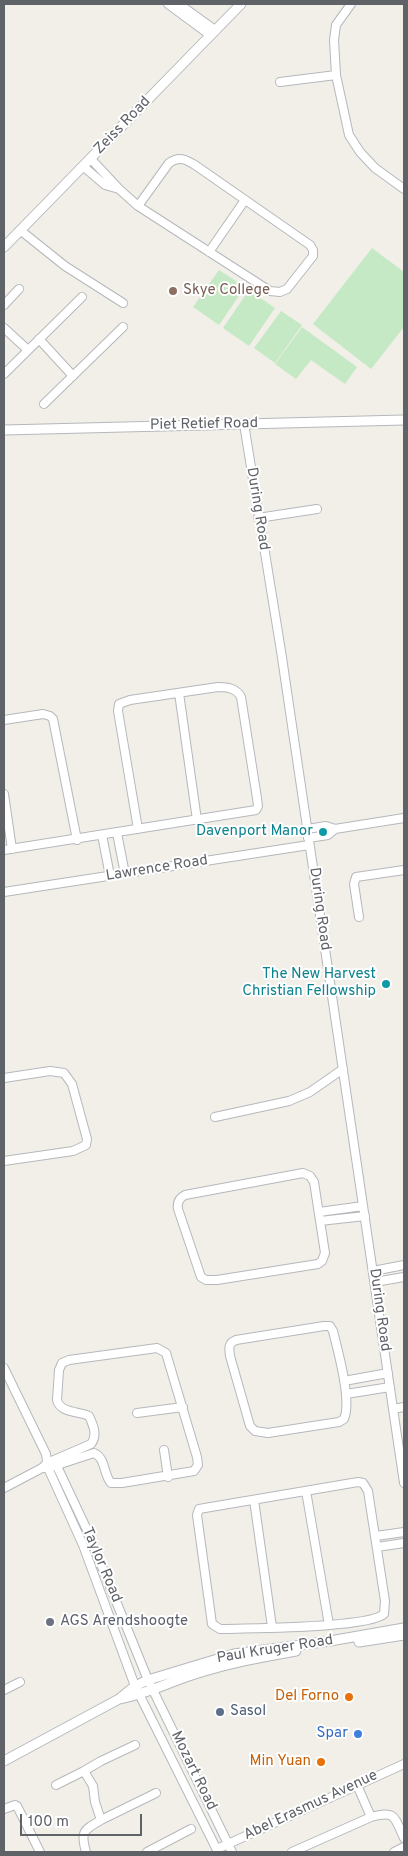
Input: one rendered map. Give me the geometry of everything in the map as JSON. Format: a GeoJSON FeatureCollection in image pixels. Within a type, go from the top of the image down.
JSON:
{"type":"FeatureCollection","features":[{"type":"Feature","properties":{"kind":"street"},"geometry":{"type":"LineString","coordinates":[[168,4],[213,33]]}},
{"type":"Feature","properties":{"kind":"street"},"geometry":{"type":"LineString","coordinates":[[179,4],[213,33]]}},
{"type":"Feature","properties":{"kind":"street","name":"Zeiss Road"},"geometry":{"type":"LineString","coordinates":[[4,247],[241,4]]}},
{"type":"Feature","properties":{"kind":"street"},"geometry":{"type":"LineString","coordinates":[[351,4],[336,25],[334,40],[336,75],[349,135],[360,152],[375,168],[404,189]]}},
{"type":"Feature","properties":{"kind":"street"},"geometry":{"type":"LineString","coordinates":[[280,82],[336,75]]}},
{"type":"Feature","properties":{"kind":"street"},"geometry":{"type":"LineString","coordinates":[[91,159],[118,189],[138,206],[270,291],[276,293],[287,290],[312,258],[313,250],[310,245],[181,158],[169,163],[138,206]]}},
{"type":"Feature","properties":{"kind":"street"},"geometry":{"type":"LineString","coordinates":[[84,167],[105,184],[118,189]]}},
{"type":"Feature","properties":{"kind":"street"},"geometry":{"type":"LineString","coordinates":[[209,252],[245,200]]}},
{"type":"Feature","properties":{"kind":"street"},"geometry":{"type":"LineString","coordinates":[[20,230],[65,266],[123,303]]}},
{"type":"Feature","properties":{"kind":"street"},"geometry":{"type":"LineString","coordinates":[[4,305],[19,289]]}},
{"type":"Feature","properties":{"kind":"street"},"geometry":{"type":"LineString","coordinates":[[4,374],[82,297]]}},
{"type":"Feature","properties":{"kind":"street"},"geometry":{"type":"LineString","coordinates":[[44,404],[123,327]]}},
{"type":"Feature","properties":{"kind":"street"},"geometry":{"type":"LineString","coordinates":[[4,328],[28,350]]}},
{"type":"Feature","properties":{"kind":"street"},"geometry":{"type":"LineString","coordinates":[[39,339],[73,376]]}},
{"type":"Feature","properties":{"kind":"street","name":"Piet Retief Road"},"geometry":{"type":"LineString","coordinates":[[4,430],[404,420]]}},
{"type":"Feature","properties":{"kind":"street","name":"During Road"},"geometry":{"type":"LineString","coordinates":[[244,424],[309,842],[404,1483]]}},
{"type":"Feature","properties":{"kind":"street"},"geometry":{"type":"LineString","coordinates":[[258,518],[317,509]]}},
{"type":"Feature","properties":{"kind":"street"},"geometry":{"type":"LineString","coordinates":[[4,794],[8,850],[254,811],[258,808],[258,804],[241,697],[238,692],[224,687],[121,702],[118,708],[138,828]]}},
{"type":"Feature","properties":{"kind":"street"},"geometry":{"type":"LineString","coordinates":[[179,693],[197,820]]}},
{"type":"Feature","properties":{"kind":"street"},"geometry":{"type":"LineString","coordinates":[[4,720],[43,714],[53,719],[77,840]]}},
{"type":"Feature","properties":{"kind":"street"},"geometry":{"type":"LineString","coordinates":[[307,829],[326,826],[335,829],[404,818]]}},
{"type":"Feature","properties":{"kind":"street","name":"Lawrence Road"},"geometry":{"type":"LineString","coordinates":[[4,892],[125,874],[309,842],[328,835],[335,829]]}},
{"type":"Feature","properties":{"kind":"street"},"geometry":{"type":"LineString","coordinates":[[117,833],[125,874]]}},
{"type":"Feature","properties":{"kind":"street"},"geometry":{"type":"LineString","coordinates":[[102,835],[110,876]]}},
{"type":"Feature","properties":{"kind":"street"},"geometry":{"type":"LineString","coordinates":[[358,917],[355,878],[404,870]]}},
{"type":"Feature","properties":{"kind":"street"},"geometry":{"type":"LineString","coordinates":[[214,1117],[289,1101],[310,1092],[343,1069]]}},
{"type":"Feature","properties":{"kind":"street"},"geometry":{"type":"LineString","coordinates":[[4,1078],[50,1072],[64,1073],[72,1084],[87,1139],[86,1145],[73,1151],[4,1161]]}},
{"type":"Feature","properties":{"kind":"street"},"geometry":{"type":"LineString","coordinates":[[303,1174],[312,1178],[319,1212],[325,1254],[322,1261],[318,1264],[209,1281],[202,1278],[198,1273],[178,1205],[180,1198],[185,1195],[303,1174]]}},
{"type":"Feature","properties":{"kind":"street"},"geometry":{"type":"LineString","coordinates":[[319,1212],[363,1206]]}},
{"type":"Feature","properties":{"kind":"street"},"geometry":{"type":"LineString","coordinates":[[320,1221],[365,1216]]}},
{"type":"Feature","properties":{"kind":"street"},"geometry":{"type":"LineString","coordinates":[[373,1270],[404,1265]]}},
{"type":"Feature","properties":{"kind":"street"},"geometry":{"type":"LineString","coordinates":[[375,1282],[404,1278]]}},
{"type":"Feature","properties":{"kind":"street"},"geometry":{"type":"LineString","coordinates":[[330,1326],[333,1331],[344,1381],[346,1414],[342,1420],[268,1433],[255,1431],[250,1426],[230,1356],[229,1345],[236,1340],[330,1326]]}},
{"type":"Feature","properties":{"kind":"street"},"geometry":{"type":"LineString","coordinates":[[4,1488],[49,1463],[91,1444],[95,1435],[89,1416],[62,1409],[58,1405],[59,1370],[62,1362],[156,1348],[166,1353],[198,1465],[196,1469],[190,1473],[122,1484],[111,1483],[107,1478],[101,1458],[94,1453],[49,1463]]}},
{"type":"Feature","properties":{"kind":"street","name":"Taylor Road"},"geometry":{"type":"LineString","coordinates":[[4,1368],[49,1463],[83,1545],[139,1696]]}},
{"type":"Feature","properties":{"kind":"street"},"geometry":{"type":"LineString","coordinates":[[344,1381],[388,1373]]}},
{"type":"Feature","properties":{"kind":"street"},"geometry":{"type":"LineString","coordinates":[[346,1394],[390,1386]]}},
{"type":"Feature","properties":{"kind":"street"},"geometry":{"type":"LineString","coordinates":[[137,1413],[182,1407]]}},
{"type":"Feature","properties":{"kind":"street"},"geometry":{"type":"LineString","coordinates":[[393,1409],[404,1407]]}},
{"type":"Feature","properties":{"kind":"street"},"geometry":{"type":"LineString","coordinates":[[164,1450],[168,1477]]}},
{"type":"Feature","properties":{"kind":"street","name":"Taylor Road"},"geometry":{"type":"LineString","coordinates":[[49,1463],[88,1532],[153,1690]]}},
{"type":"Feature","properties":{"kind":"street"},"geometry":{"type":"LineString","coordinates":[[358,1482],[363,1483],[368,1491],[376,1536],[384,1614],[376,1619],[329,1625],[220,1628],[212,1624],[197,1511],[201,1508],[254,1500],[358,1482]]}},
{"type":"Feature","properties":{"kind":"street"},"geometry":{"type":"LineString","coordinates":[[306,1491],[329,1625]]}},
{"type":"Feature","properties":{"kind":"street"},"geometry":{"type":"LineString","coordinates":[[254,1500],[272,1627]]}},
{"type":"Feature","properties":{"kind":"street"},"geometry":{"type":"LineString","coordinates":[[376,1536],[404,1532]]}},
{"type":"Feature","properties":{"kind":"street"},"geometry":{"type":"LineString","coordinates":[[377,1547],[404,1543]]}},
{"type":"Feature","properties":{"kind":"street","name":"Paul Kruger Road"},"geometry":{"type":"LineString","coordinates":[[119,1699],[135,1686],[148,1680],[234,1654],[330,1642],[404,1628]]}},
{"type":"Feature","properties":{"kind":"street","name":"Paul Kruger Road"},"geometry":{"type":"LineString","coordinates":[[119,1699],[139,1696],[194,1674],[239,1661],[404,1635]]}},
{"type":"Feature","properties":{"kind":"street"},"geometry":{"type":"LineString","coordinates":[[4,1690],[20,1682]]}},
{"type":"Feature","properties":{"kind":"street","name":"Mozart Road"},"geometry":{"type":"LineString","coordinates":[[153,1690],[232,1852]]}},
{"type":"Feature","properties":{"kind":"street","name":"Mozart Road"},"geometry":{"type":"LineString","coordinates":[[139,1696],[218,1851]]}},
{"type":"Feature","properties":{"kind":"street"},"geometry":{"type":"LineString","coordinates":[[4,1761],[119,1699]]}},
{"type":"Feature","properties":{"kind":"street"},"geometry":{"type":"LineString","coordinates":[[56,1786],[135,1745]]}},
{"type":"Feature","properties":{"kind":"street","name":"Abel Erasmus Avenue"},"geometry":{"type":"LineString","coordinates":[[218,1851],[229,1844],[404,1764]]}},
{"type":"Feature","properties":{"kind":"street"},"geometry":{"type":"LineString","coordinates":[[84,1771],[92,1786],[101,1820]]}},
{"type":"Feature","properties":{"kind":"street"},"geometry":{"type":"LineString","coordinates":[[357,1786],[370,1817]]}},
{"type":"Feature","properties":{"kind":"street"},"geometry":{"type":"LineString","coordinates":[[86,1852],[83,1842],[84,1832],[88,1828],[156,1793]]}},
{"type":"Feature","properties":{"kind":"street"},"geometry":{"type":"LineString","coordinates":[[4,1809],[15,1804],[17,1806],[39,1852]]}},
{"type":"Feature","properties":{"kind":"street"},"geometry":{"type":"LineString","coordinates":[[292,1852],[370,1817],[389,1814],[393,1816],[404,1838]]}},
{"type":"Feature","properties":{"kind":"street"},"geometry":{"type":"LineString","coordinates":[[147,1852],[191,1830]]}},
{"type":"Feature","properties":{"kind":"street"},"geometry":{"type":"LineString","coordinates":[[394,1852],[404,1847]]}},
{"type":"Feature","properties":{"kind":"green space"},"geometry":{"type":"Polygon","coordinates":[[[372,248],[404,272],[404,327],[371,369],[313,324],[372,248]]]}},
{"type":"Feature","properties":{"kind":"green space"},"geometry":{"type":"Polygon","coordinates":[[[219,270],[245,287],[219,325],[193,307],[219,270]]]}},
{"type":"Feature","properties":{"kind":"green space"},"geometry":{"type":"Polygon","coordinates":[[[249,290],[275,308],[249,346],[223,328],[249,290]]]}},
{"type":"Feature","properties":{"kind":"green space"},"geometry":{"type":"Polygon","coordinates":[[[281,311],[302,325],[275,363],[254,348],[281,311]]]}},
{"type":"Feature","properties":{"kind":"green space"},"geometry":{"type":"Polygon","coordinates":[[[302,327],[357,367],[345,384],[311,360],[296,379],[275,364],[302,327]]]}},
{"type":"Feature","properties":{"kind":"place","name":"Skye College"},"geometry":{"type":"Point","coordinates":[173,291]}},
{"type":"Feature","properties":{"kind":"place","name":"Davenport Manor"},"geometry":{"type":"Point","coordinates":[323,832]}},
{"type":"Feature","properties":{"kind":"place","name":"The New Harvest Christian Fellowship"},"geometry":{"type":"Point","coordinates":[386,984]}},
{"type":"Feature","properties":{"kind":"place","name":"AGS Arendshoogte"},"geometry":{"type":"Point","coordinates":[50,1622]}},
{"type":"Feature","properties":{"kind":"place","name":"Del Forno"},"geometry":{"type":"Point","coordinates":[349,1697]}},
{"type":"Feature","properties":{"kind":"place","name":"Sasol"},"geometry":{"type":"Point","coordinates":[220,1712]}},
{"type":"Feature","properties":{"kind":"place","name":"Spar"},"geometry":{"type":"Point","coordinates":[358,1734]}},
{"type":"Feature","properties":{"kind":"place","name":"Min Yuan"},"geometry":{"type":"Point","coordinates":[321,1762]}}]}
